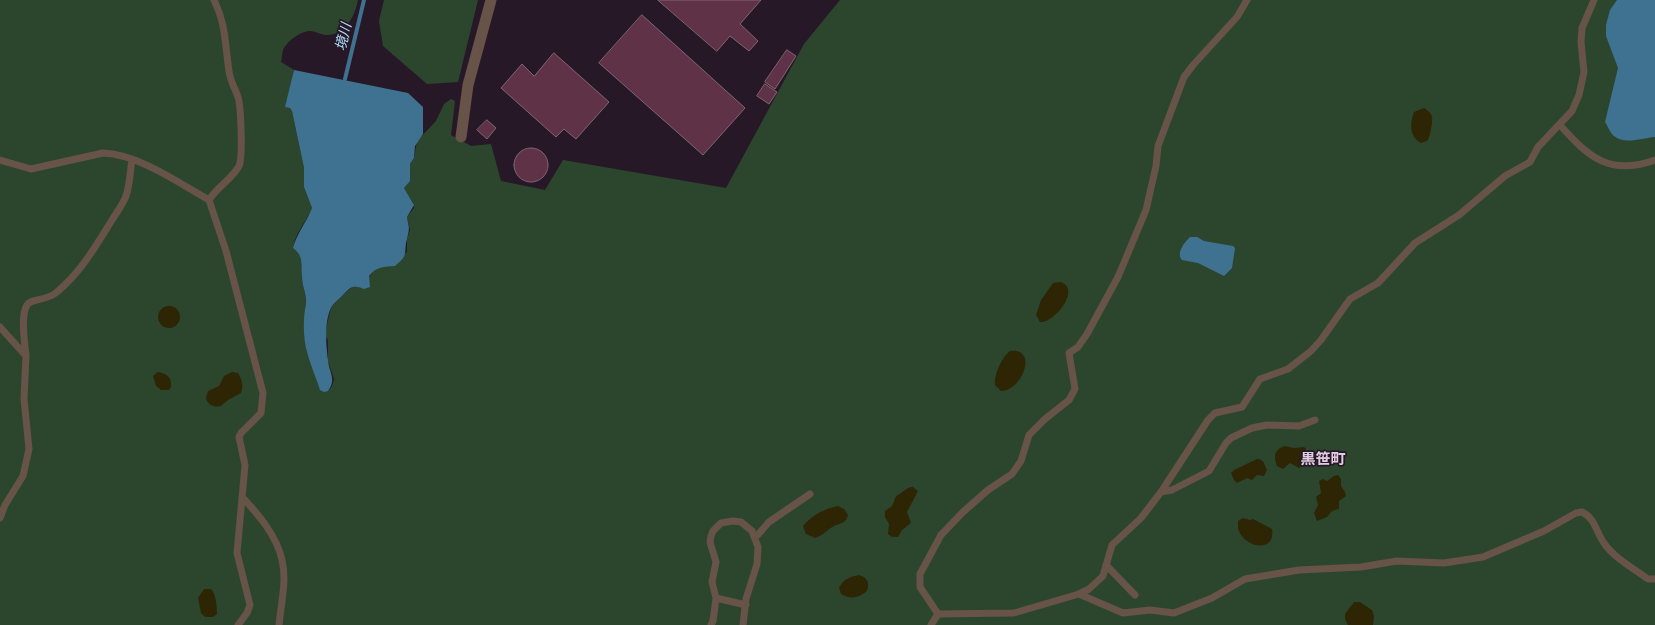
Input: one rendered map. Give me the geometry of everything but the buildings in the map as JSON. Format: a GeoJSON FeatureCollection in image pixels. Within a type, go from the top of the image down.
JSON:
{"type":"FeatureCollection","features":[{"type":"Feature","properties":{"kind":"street"},"geometry":{"type":"LineString","coordinates":[[461,137],[468,85],[492,0]]}},
{"type":"Feature","properties":{"kind":"lane"},"geometry":{"type":"LineString","coordinates":[[209,200],[215,190],[235,172],[242,157],[239,97],[232,84],[229,72],[222,16],[214,0]]}},
{"type":"Feature","properties":{"kind":"lane"},"geometry":{"type":"LineString","coordinates":[[938,614],[920,587],[920,574],[941,535],[968,507],[988,490],[1012,474],[1022,461],[1029,435],[1045,419],[1069,400],[1075,389],[1069,353],[1078,347],[1087,334],[1118,277],[1146,210],[1156,166],[1158,146],[1184,77],[1237,17],[1247,0]]}},
{"type":"Feature","properties":{"kind":"lane"},"geometry":{"type":"LineString","coordinates":[[938,614],[1014,613],[1089,590],[1103,576],[1112,544],[1141,518],[1161,492],[1208,420],[1215,413],[1242,406],[1248,401],[1252,388],[1260,379],[1288,369],[1311,351],[1350,299],[1378,283],[1415,243],[1460,215],[1505,176],[1530,162],[1538,146],[1572,112],[1579,95],[1584,72],[1581,42],[1582,28],[1594,0]]}},
{"type":"Feature","properties":{"kind":"lane"},"geometry":{"type":"LineString","coordinates":[[1560,125],[1578,146],[1592,156],[1606,163],[1619,166],[1638,166],[1655,160]]}},
{"type":"Feature","properties":{"kind":"lane"},"geometry":{"type":"LineString","coordinates":[[0,160],[31,169],[103,153],[114,153],[162,173],[209,200],[226,251],[263,393],[261,413],[241,433],[239,437],[245,466],[237,553],[250,605],[247,613],[238,625]]}},
{"type":"Feature","properties":{"kind":"lane"},"geometry":{"type":"LineString","coordinates":[[0,518],[2,506],[23,476],[29,449],[24,399],[26,356],[23,331],[25,310],[28,304],[33,300],[44,300],[53,296],[90,258],[125,197],[132,160]]}},
{"type":"Feature","properties":{"kind":"lane"},"geometry":{"type":"LineString","coordinates":[[0,327],[26,356]]}},
{"type":"Feature","properties":{"kind":"lane"},"geometry":{"type":"LineString","coordinates":[[1161,492],[1172,490],[1181,484],[1209,471],[1226,443],[1232,438],[1252,428],[1267,425],[1299,426],[1315,420]]}},
{"type":"Feature","properties":{"kind":"lane"},"geometry":{"type":"LineString","coordinates":[[755,538],[769,522],[810,494]]}},
{"type":"Feature","properties":{"kind":"lane"},"geometry":{"type":"LineString","coordinates":[[242,497],[265,525],[283,560],[283,587],[279,625]]}},
{"type":"Feature","properties":{"kind":"lane"},"geometry":{"type":"LineString","coordinates":[[1079,594],[1123,613],[1150,610],[1174,613],[1212,598],[1245,579],[1299,570],[1361,567],[1398,561],[1444,563],[1483,557],[1544,531],[1576,513],[1582,512],[1593,521],[1604,543],[1610,550],[1648,579],[1655,579]]}},
{"type":"Feature","properties":{"kind":"lane"},"geometry":{"type":"LineString","coordinates":[[711,625],[713,621],[716,598],[712,582],[716,568],[710,542],[713,531],[721,523],[727,521],[741,522],[752,531],[758,547],[757,564],[746,599],[745,623]]}},
{"type":"Feature","properties":{"kind":"lane"},"geometry":{"type":"LineString","coordinates":[[1106,565],[1135,595]]}},
{"type":"Feature","properties":{"kind":"lane"},"geometry":{"type":"LineString","coordinates":[[716,598],[746,605]]}},
{"type":"Feature","properties":{"kind":"lane"},"geometry":{"type":"LineString","coordinates":[[931,625],[938,614]]}},
{"type":"Feature","properties":{"kind":"green space"},"geometry":{"type":"Polygon","coordinates":[[[0,0],[358,0],[352,18],[343,29],[332,34],[325,35],[314,31],[306,31],[291,40],[285,47],[281,62],[294,70],[286,107],[290,108],[292,111],[304,168],[304,187],[312,208],[295,239],[294,244],[294,249],[298,251],[302,258],[302,279],[306,300],[305,339],[310,361],[328,391],[332,386],[334,379],[328,361],[328,340],[325,335],[332,306],[353,287],[358,286],[361,288],[372,272],[376,269],[384,266],[390,266],[407,252],[407,239],[410,230],[407,217],[414,208],[413,203],[404,188],[410,180],[410,164],[414,158],[417,141],[436,121],[444,104],[451,99],[455,101],[451,135],[471,146],[491,144],[501,181],[545,190],[563,160],[726,188],[804,44],[840,0],[1655,0],[1655,625],[0,625],[0,0]]]}},
{"type":"Feature","properties":{"kind":"green space"},"geometry":{"type":"Polygon","coordinates":[[[384,0],[478,0],[458,82],[427,84],[383,46],[379,21],[384,0]]]}},
{"type":"Feature","properties":{"kind":"sand"},"geometry":{"type":"Polygon","coordinates":[[[1424,108],[1431,114],[1432,122],[1428,140],[1421,143],[1414,137],[1411,125],[1414,112],[1424,108]]]}},
{"type":"Feature","properties":{"kind":"sand"},"geometry":{"type":"Polygon","coordinates":[[[1061,282],[1067,286],[1067,299],[1052,318],[1040,322],[1036,315],[1041,300],[1053,283],[1061,282]]]}},
{"type":"Feature","properties":{"kind":"sand"},"geometry":{"type":"Polygon","coordinates":[[[169,306],[177,309],[180,317],[177,325],[169,328],[161,325],[158,317],[161,309],[169,306]]]}},
{"type":"Feature","properties":{"kind":"sand"},"geometry":{"type":"Polygon","coordinates":[[[1010,351],[1019,352],[1024,356],[1026,363],[1021,378],[1015,385],[1001,391],[995,385],[997,371],[1001,361],[1010,351]]]}},
{"type":"Feature","properties":{"kind":"sand"},"geometry":{"type":"Polygon","coordinates":[[[158,372],[170,378],[171,387],[169,390],[161,390],[156,386],[153,376],[158,372]]]}},
{"type":"Feature","properties":{"kind":"sand"},"geometry":{"type":"Polygon","coordinates":[[[232,372],[238,373],[241,378],[241,393],[228,400],[221,406],[216,407],[212,405],[206,398],[208,391],[219,386],[224,376],[232,372]]]}},
{"type":"Feature","properties":{"kind":"sand"},"geometry":{"type":"Polygon","coordinates":[[[1285,446],[1294,448],[1304,447],[1306,449],[1304,465],[1299,468],[1290,463],[1283,469],[1277,466],[1275,459],[1276,451],[1285,446]]]}},
{"type":"Feature","properties":{"kind":"sand"},"geometry":{"type":"Polygon","coordinates":[[[1257,459],[1262,461],[1267,470],[1264,476],[1257,475],[1252,480],[1247,478],[1237,483],[1231,473],[1234,470],[1257,459]]]}},
{"type":"Feature","properties":{"kind":"sand"},"geometry":{"type":"Polygon","coordinates":[[[1338,475],[1341,479],[1341,486],[1346,496],[1339,501],[1339,509],[1332,511],[1327,517],[1317,521],[1314,513],[1318,505],[1316,497],[1321,493],[1319,481],[1323,479],[1327,481],[1338,475]]]}},
{"type":"Feature","properties":{"kind":"sand"},"geometry":{"type":"Polygon","coordinates":[[[913,487],[918,491],[907,512],[911,523],[902,530],[898,537],[892,537],[888,534],[889,524],[885,517],[885,511],[892,506],[896,496],[908,488],[913,487]]]}},
{"type":"Feature","properties":{"kind":"sand"},"geometry":{"type":"Polygon","coordinates":[[[838,506],[844,509],[848,515],[844,522],[834,526],[815,538],[806,534],[803,526],[810,519],[823,511],[838,506]]]}},
{"type":"Feature","properties":{"kind":"sand"},"geometry":{"type":"Polygon","coordinates":[[[1243,518],[1250,520],[1253,519],[1272,529],[1272,537],[1269,542],[1265,545],[1259,546],[1246,541],[1238,529],[1238,521],[1243,518]]]}},
{"type":"Feature","properties":{"kind":"sand"},"geometry":{"type":"Polygon","coordinates":[[[859,575],[864,577],[867,581],[867,591],[852,598],[841,594],[839,588],[843,582],[859,575]]]}},
{"type":"Feature","properties":{"kind":"sand"},"geometry":{"type":"Polygon","coordinates":[[[204,589],[211,589],[215,597],[217,614],[213,617],[205,617],[201,613],[198,598],[204,589]]]}},
{"type":"Feature","properties":{"kind":"sand"},"geometry":{"type":"Polygon","coordinates":[[[1354,602],[1360,602],[1372,610],[1374,616],[1373,625],[1348,625],[1345,619],[1345,614],[1354,602]]]}},
{"type":"Feature","properties":{"kind":"water"},"geometry":{"type":"Polygon","coordinates":[[[1617,0],[1655,0],[1655,137],[1628,141],[1618,139],[1613,135],[1605,122],[1618,68],[1606,36],[1606,25],[1610,10],[1617,0]]]}},
{"type":"Feature","properties":{"kind":"water"},"geometry":{"type":"Polygon","coordinates":[[[294,70],[408,93],[423,107],[423,134],[415,146],[414,158],[410,164],[410,181],[404,188],[414,205],[407,217],[409,230],[403,259],[395,266],[375,270],[369,276],[370,287],[364,289],[358,287],[351,288],[332,306],[329,312],[326,340],[332,383],[328,391],[324,392],[320,390],[306,346],[304,315],[306,301],[302,280],[301,261],[299,254],[293,248],[312,208],[304,187],[304,168],[292,111],[290,108],[285,107],[294,70]]]}},
{"type":"Feature","properties":{"kind":"water"},"geometry":{"type":"Polygon","coordinates":[[[1190,237],[1197,237],[1204,241],[1233,246],[1235,248],[1232,268],[1224,276],[1198,263],[1182,260],[1180,257],[1180,251],[1190,237]]]}},
{"type":"Feature","properties":{"kind":"waterway","name":"境川"},"geometry":{"type":"LineString","coordinates":[[345,79],[364,0]]}},
{"type":"Feature","properties":{"kind":"district","name":"黒笹町"},"geometry":{"type":"Point","coordinates":[1323,460]}}]}
